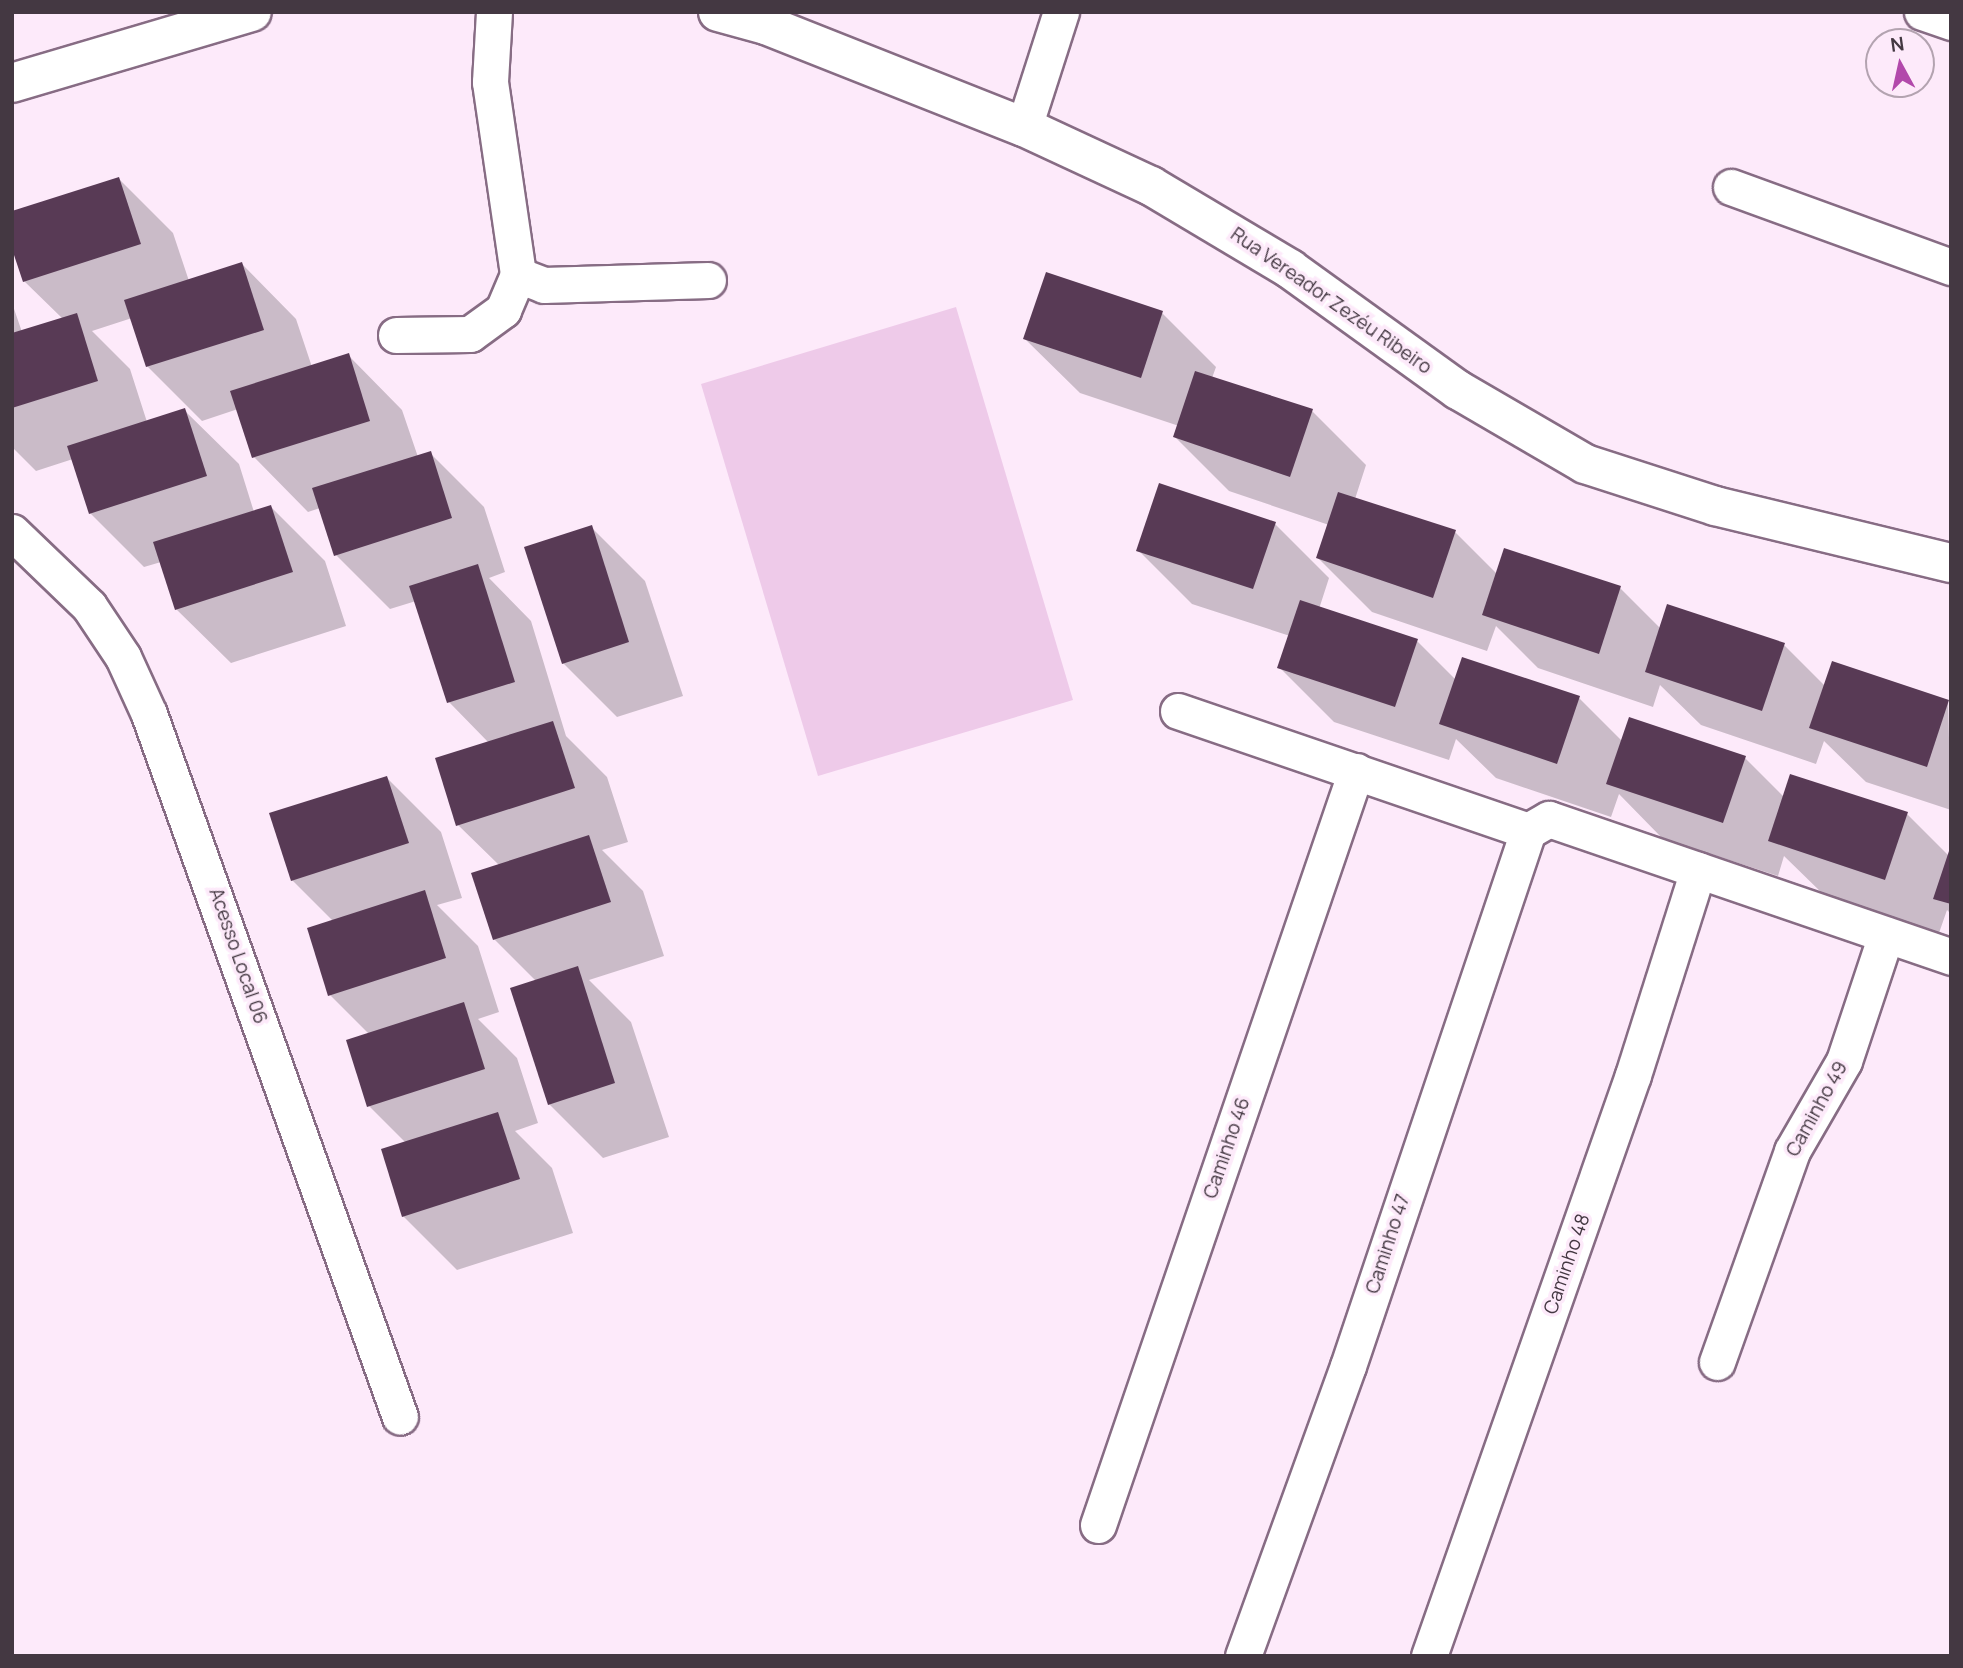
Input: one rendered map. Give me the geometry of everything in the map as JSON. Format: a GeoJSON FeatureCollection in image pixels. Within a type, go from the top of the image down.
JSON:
{"type":"FeatureCollection","features":[{"type":"Feature","properties":{"kind":"main road","name":"Rua Vereador Zezéu Ribeiro"},"geometry":{"type":"LineString","coordinates":[[718,12],[766,25],[1024,127],[1224,226],[1458,390],[1585,464],[1715,506],[1951,563]]}},
{"type":"Feature","properties":{"kind":"main road"},"geometry":{"type":"LineString","coordinates":[[12,83],[236,14]]}},
{"type":"Feature","properties":{"kind":"street"},"geometry":{"type":"LineString","coordinates":[[396,335],[470,334],[503,310],[517,275],[490,82],[494,12]]}},
{"type":"Feature","properties":{"kind":"street"},"geometry":{"type":"LineString","coordinates":[[1024,127],[1061,12]]}},
{"type":"Feature","properties":{"kind":"street"},"geometry":{"type":"LineString","coordinates":[[1922,12],[1951,22]]}},
{"type":"Feature","properties":{"kind":"street"},"geometry":{"type":"LineString","coordinates":[[1731,187],[1951,267]]}},
{"type":"Feature","properties":{"kind":"street"},"geometry":{"type":"LineString","coordinates":[[517,275],[544,285],[708,280]]}},
{"type":"Feature","properties":{"kind":"street","name":"Acesso Local 06"},"geometry":{"type":"LineString","coordinates":[[12,532],[89,606],[123,657],[149,714],[400,1418]]}},
{"type":"Feature","properties":{"kind":"street"},"geometry":{"type":"LineString","coordinates":[[1178,711],[1528,831],[1549,819],[1951,957]]}},
{"type":"Feature","properties":{"kind":"street","name":"Caminho 46"},"geometry":{"type":"LineString","coordinates":[[1098,1525],[1356,771]]}},
{"type":"Feature","properties":{"kind":"street","name":"Caminho 47"},"geometry":{"type":"LineString","coordinates":[[1243,1656],[1348,1366],[1528,831]]}},
{"type":"Feature","properties":{"kind":"street","name":"Caminho 48"},"geometry":{"type":"LineString","coordinates":[[1429,1656],[1633,1075],[1698,870]]}},
{"type":"Feature","properties":{"kind":"street","name":"Caminho 49"},"geometry":{"type":"LineString","coordinates":[[1717,1362],[1791,1151],[1844,1061],[1886,934]]}},
{"type":"Feature","properties":{"kind":"shaded area"},"geometry":{"type":"Polygon","coordinates":[[[956,307],[1073,700],[818,776],[701,384],[956,307]]]}},
{"type":"Feature","properties":{"kind":"building"},"geometry":{"type":"Polygon","coordinates":[[[119,177],[141,244],[23,282],[12,249],[12,211],[119,177]]]}},
{"type":"Feature","properties":{"kind":"building"},"geometry":{"type":"Polygon","coordinates":[[[242,262],[264,330],[146,367],[124,300],[242,262]]]}},
{"type":"Feature","properties":{"kind":"building"},"geometry":{"type":"Polygon","coordinates":[[[1046,272],[1163,311],[1141,378],[1023,339],[1046,272]]]}},
{"type":"Feature","properties":{"kind":"building"},"geometry":{"type":"Polygon","coordinates":[[[77,313],[98,381],[12,408],[12,333],[77,313]]]}},
{"type":"Feature","properties":{"kind":"building"},"geometry":{"type":"Polygon","coordinates":[[[349,353],[370,421],[252,458],[230,391],[349,353]]]}},
{"type":"Feature","properties":{"kind":"building"},"geometry":{"type":"Polygon","coordinates":[[[1195,371],[1313,409],[1290,477],[1173,437],[1195,371]]]}},
{"type":"Feature","properties":{"kind":"building"},"geometry":{"type":"Polygon","coordinates":[[[185,408],[207,476],[89,514],[67,446],[185,408]]]}},
{"type":"Feature","properties":{"kind":"building"},"geometry":{"type":"Polygon","coordinates":[[[431,451],[452,518],[334,556],[312,488],[431,451]]]}},
{"type":"Feature","properties":{"kind":"building"},"geometry":{"type":"Polygon","coordinates":[[[1159,483],[1276,522],[1253,589],[1136,551],[1159,483]]]}},
{"type":"Feature","properties":{"kind":"building"},"geometry":{"type":"Polygon","coordinates":[[[1338,492],[1456,530],[1433,598],[1316,558],[1338,492]]]}},
{"type":"Feature","properties":{"kind":"building"},"geometry":{"type":"Polygon","coordinates":[[[271,505],[293,572],[175,610],[153,542],[271,505]]]}},
{"type":"Feature","properties":{"kind":"building"},"geometry":{"type":"Polygon","coordinates":[[[592,525],[629,642],[562,664],[524,547],[592,525]]]}},
{"type":"Feature","properties":{"kind":"building"},"geometry":{"type":"Polygon","coordinates":[[[1504,548],[1621,586],[1599,654],[1482,615],[1504,548]]]}},
{"type":"Feature","properties":{"kind":"building"},"geometry":{"type":"Polygon","coordinates":[[[478,564],[515,682],[447,703],[409,586],[478,564]]]}},
{"type":"Feature","properties":{"kind":"building"},"geometry":{"type":"Polygon","coordinates":[[[1300,600],[1418,639],[1395,707],[1277,668],[1300,600]]]}},
{"type":"Feature","properties":{"kind":"building"},"geometry":{"type":"Polygon","coordinates":[[[1667,604],[1785,643],[1762,711],[1645,672],[1667,604]]]}},
{"type":"Feature","properties":{"kind":"building"},"geometry":{"type":"Polygon","coordinates":[[[1462,657],[1580,696],[1557,764],[1439,724],[1462,657]]]}},
{"type":"Feature","properties":{"kind":"building"},"geometry":{"type":"Polygon","coordinates":[[[1832,661],[1949,700],[1927,767],[1809,728],[1832,661]]]}},
{"type":"Feature","properties":{"kind":"building"},"geometry":{"type":"Polygon","coordinates":[[[1629,717],[1746,756],[1723,823],[1606,784],[1629,717]]]}},
{"type":"Feature","properties":{"kind":"building"},"geometry":{"type":"Polygon","coordinates":[[[553,721],[575,788],[456,826],[435,758],[553,721]]]}},
{"type":"Feature","properties":{"kind":"building"},"geometry":{"type":"Polygon","coordinates":[[[1790,774],[1908,812],[1885,880],[1768,841],[1790,774]]]}},
{"type":"Feature","properties":{"kind":"building"},"geometry":{"type":"Polygon","coordinates":[[[387,776],[409,843],[291,881],[269,813],[387,776]]]}},
{"type":"Feature","properties":{"kind":"building"},"geometry":{"type":"Polygon","coordinates":[[[589,835],[611,902],[493,940],[471,873],[589,835]]]}},
{"type":"Feature","properties":{"kind":"building"},"geometry":{"type":"Polygon","coordinates":[[[1951,848],[1951,904],[1933,899],[1951,848]]]}},
{"type":"Feature","properties":{"kind":"building"},"geometry":{"type":"Polygon","coordinates":[[[425,890],[446,958],[328,996],[307,928],[425,890]]]}},
{"type":"Feature","properties":{"kind":"building"},"geometry":{"type":"Polygon","coordinates":[[[578,966],[615,1083],[548,1105],[510,988],[578,966]]]}},
{"type":"Feature","properties":{"kind":"building"},"geometry":{"type":"Polygon","coordinates":[[[464,1002],[485,1069],[367,1107],[346,1040],[464,1002]]]}},
{"type":"Feature","properties":{"kind":"building"},"geometry":{"type":"Polygon","coordinates":[[[498,1112],[520,1179],[402,1217],[381,1149],[498,1112]]]}}]}
